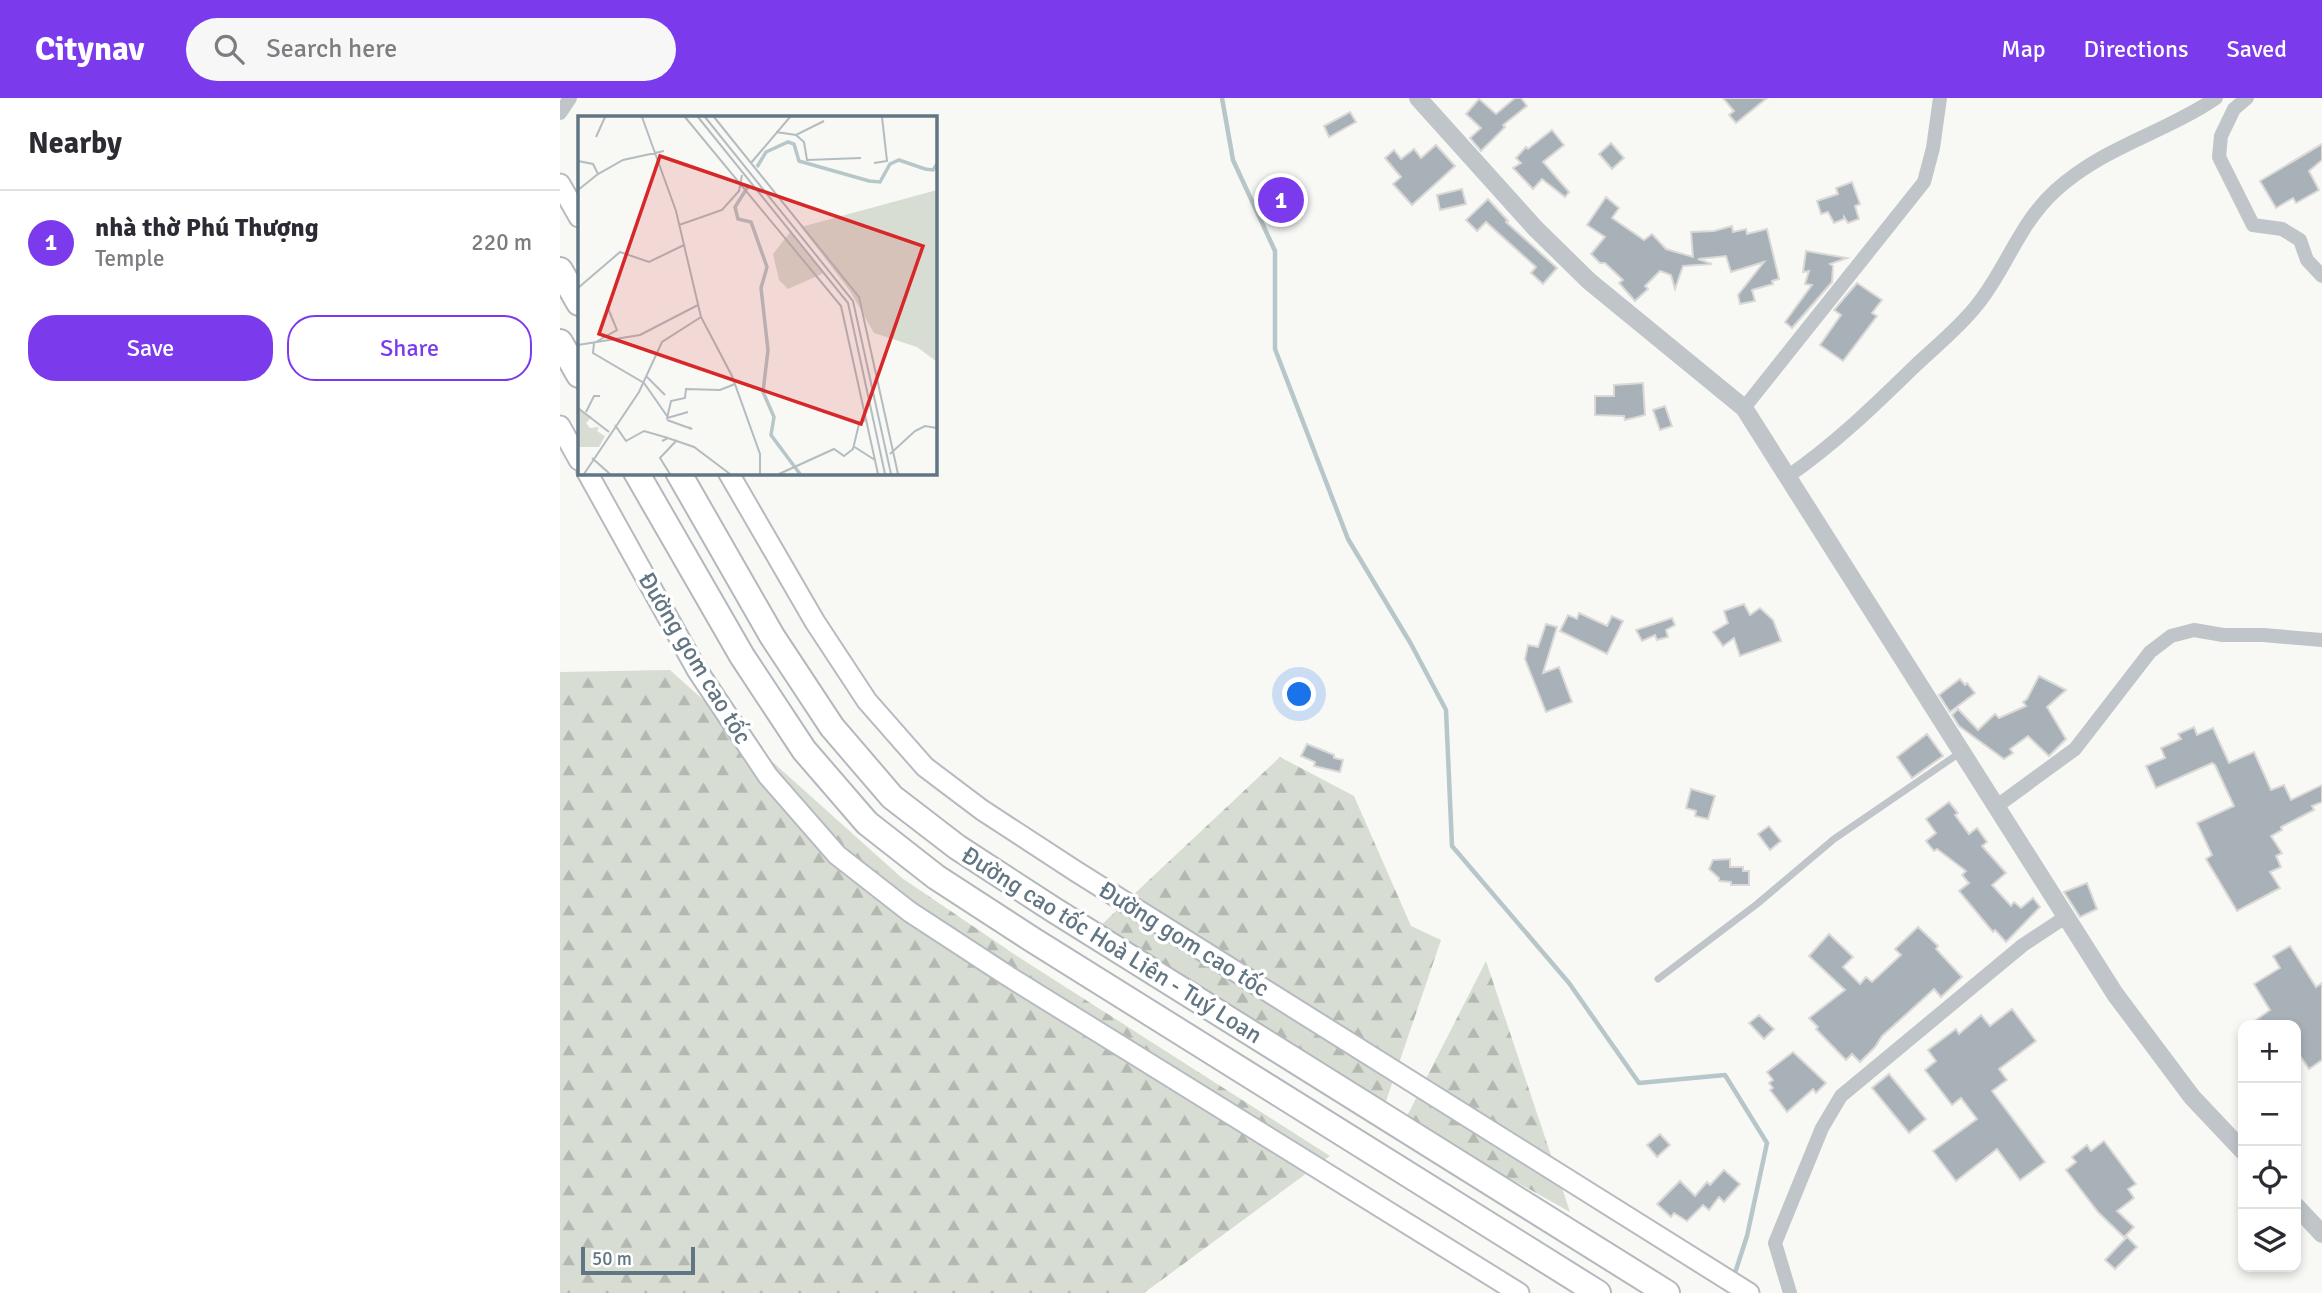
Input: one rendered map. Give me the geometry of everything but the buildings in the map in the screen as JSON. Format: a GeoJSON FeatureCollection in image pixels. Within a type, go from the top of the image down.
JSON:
{"type":"FeatureCollection","features":[{"type":"Feature","properties":{"kind":"highway"},"geometry":{"type":"LineString","coordinates":[[560,270],[578,301]]}},
{"type":"Feature","properties":{"kind":"highway"},"geometry":{"type":"LineString","coordinates":[[560,342],[578,372]]}},
{"type":"Feature","properties":{"kind":"highway","name":"Đường cao tốc Hoà Liên - Tuý Loan"},"geometry":{"type":"LineString","coordinates":[[637,474],[742,656],[790,729],[804,750],[867,823],[936,877],[1033,940],[1598,1293]]}},
{"type":"Feature","properties":{"kind":"highway","name":"Đường cao tốc Hoà Liên - Tuý Loan"},"geometry":{"type":"LineString","coordinates":[[679,474],[772,636],[832,727],[892,797],[957,847],[1054,910],[1667,1293]]}},
{"type":"Feature","properties":{"kind":"main road"},"geometry":{"type":"LineString","coordinates":[[569,193],[578,215]]}},
{"type":"Feature","properties":{"kind":"main road"},"geometry":{"type":"LineString","coordinates":[[560,426],[578,458]]}},
{"type":"Feature","properties":{"kind":"main road","name":"Đường gom cao tốc"},"geometry":{"type":"LineString","coordinates":[[588,474],[697,670],[768,776],[836,855],[910,912],[1008,976],[1519,1293]]}},
{"type":"Feature","properties":{"kind":"main road","name":"Đường gom cao tốc"},"geometry":{"type":"LineString","coordinates":[[729,474],[815,622],[867,701],[925,767],[982,810],[1077,872],[1749,1293]]}},
{"type":"Feature","properties":{"kind":"street"},"geometry":{"type":"LineString","coordinates":[[560,113],[570,98]]}},
{"type":"Feature","properties":{"kind":"street"},"geometry":{"type":"LineString","coordinates":[[1418,98],[1535,228],[1589,281],[1744,408],[2115,994],[2192,1097],[2238,1146]]}},
{"type":"Feature","properties":{"kind":"street"},"geometry":{"type":"LineString","coordinates":[[1744,408],[1924,182],[1933,148],[1940,98]]}},
{"type":"Feature","properties":{"kind":"street"},"geometry":{"type":"LineString","coordinates":[[1787,477],[1865,415],[1967,317],[1991,285],[2028,222],[2062,185],[2110,151],[2190,114],[2216,98]]}},
{"type":"Feature","properties":{"kind":"street"},"geometry":{"type":"LineString","coordinates":[[2247,98],[2234,109],[2221,136],[2219,157],[2253,225],[2282,229],[2300,240],[2307,260],[2322,276]]}},
{"type":"Feature","properties":{"kind":"street"},"geometry":{"type":"LineString","coordinates":[[1997,806],[2075,748],[2150,652],[2171,636],[2194,630],[2223,635],[2322,640]]}},
{"type":"Feature","properties":{"kind":"street"},"geometry":{"type":"LineString","coordinates":[[1790,1293],[1774,1243],[1822,1128],[1841,1096],[2023,945],[2067,916]]}},
{"type":"Feature","properties":{"kind":"street"},"geometry":{"type":"LineString","coordinates":[[2299,1209],[2322,1234]]}},
{"type":"Feature","properties":{"kind":"lane"},"geometry":{"type":"LineString","coordinates":[[1658,979],[1757,904],[1834,839],[1962,752]]}},
{"type":"Feature","properties":{"kind":"green space"},"geometry":{"type":"Polygon","coordinates":[[[670,670],[902,878],[1020,958],[1330,1156],[1144,1293],[560,1293],[560,672],[670,670]]]}},
{"type":"Feature","properties":{"kind":"green space"},"geometry":{"type":"Polygon","coordinates":[[[1280,757],[1354,796],[1411,926],[1441,940],[1382,1113],[1098,928],[1280,757]]]}},
{"type":"Feature","properties":{"kind":"green space"},"geometry":{"type":"Polygon","coordinates":[[[1486,961],[1570,1212],[1405,1120],[1486,961]]]}},
{"type":"Feature","properties":{"kind":"waterway"},"geometry":{"type":"LineString","coordinates":[[1222,98],[1233,160],[1275,251],[1275,349],[1348,539],[1411,644],[1446,710],[1452,846],[1569,983],[1639,1083],[1725,1075],[1767,1143],[1747,1236],[1734,1276]]}},
{"type":"Feature","properties":{"kind":"place","name":"nhà thờ Phú Thượng"},"geometry":{"type":"Point","coordinates":[1281,200]}}]}
